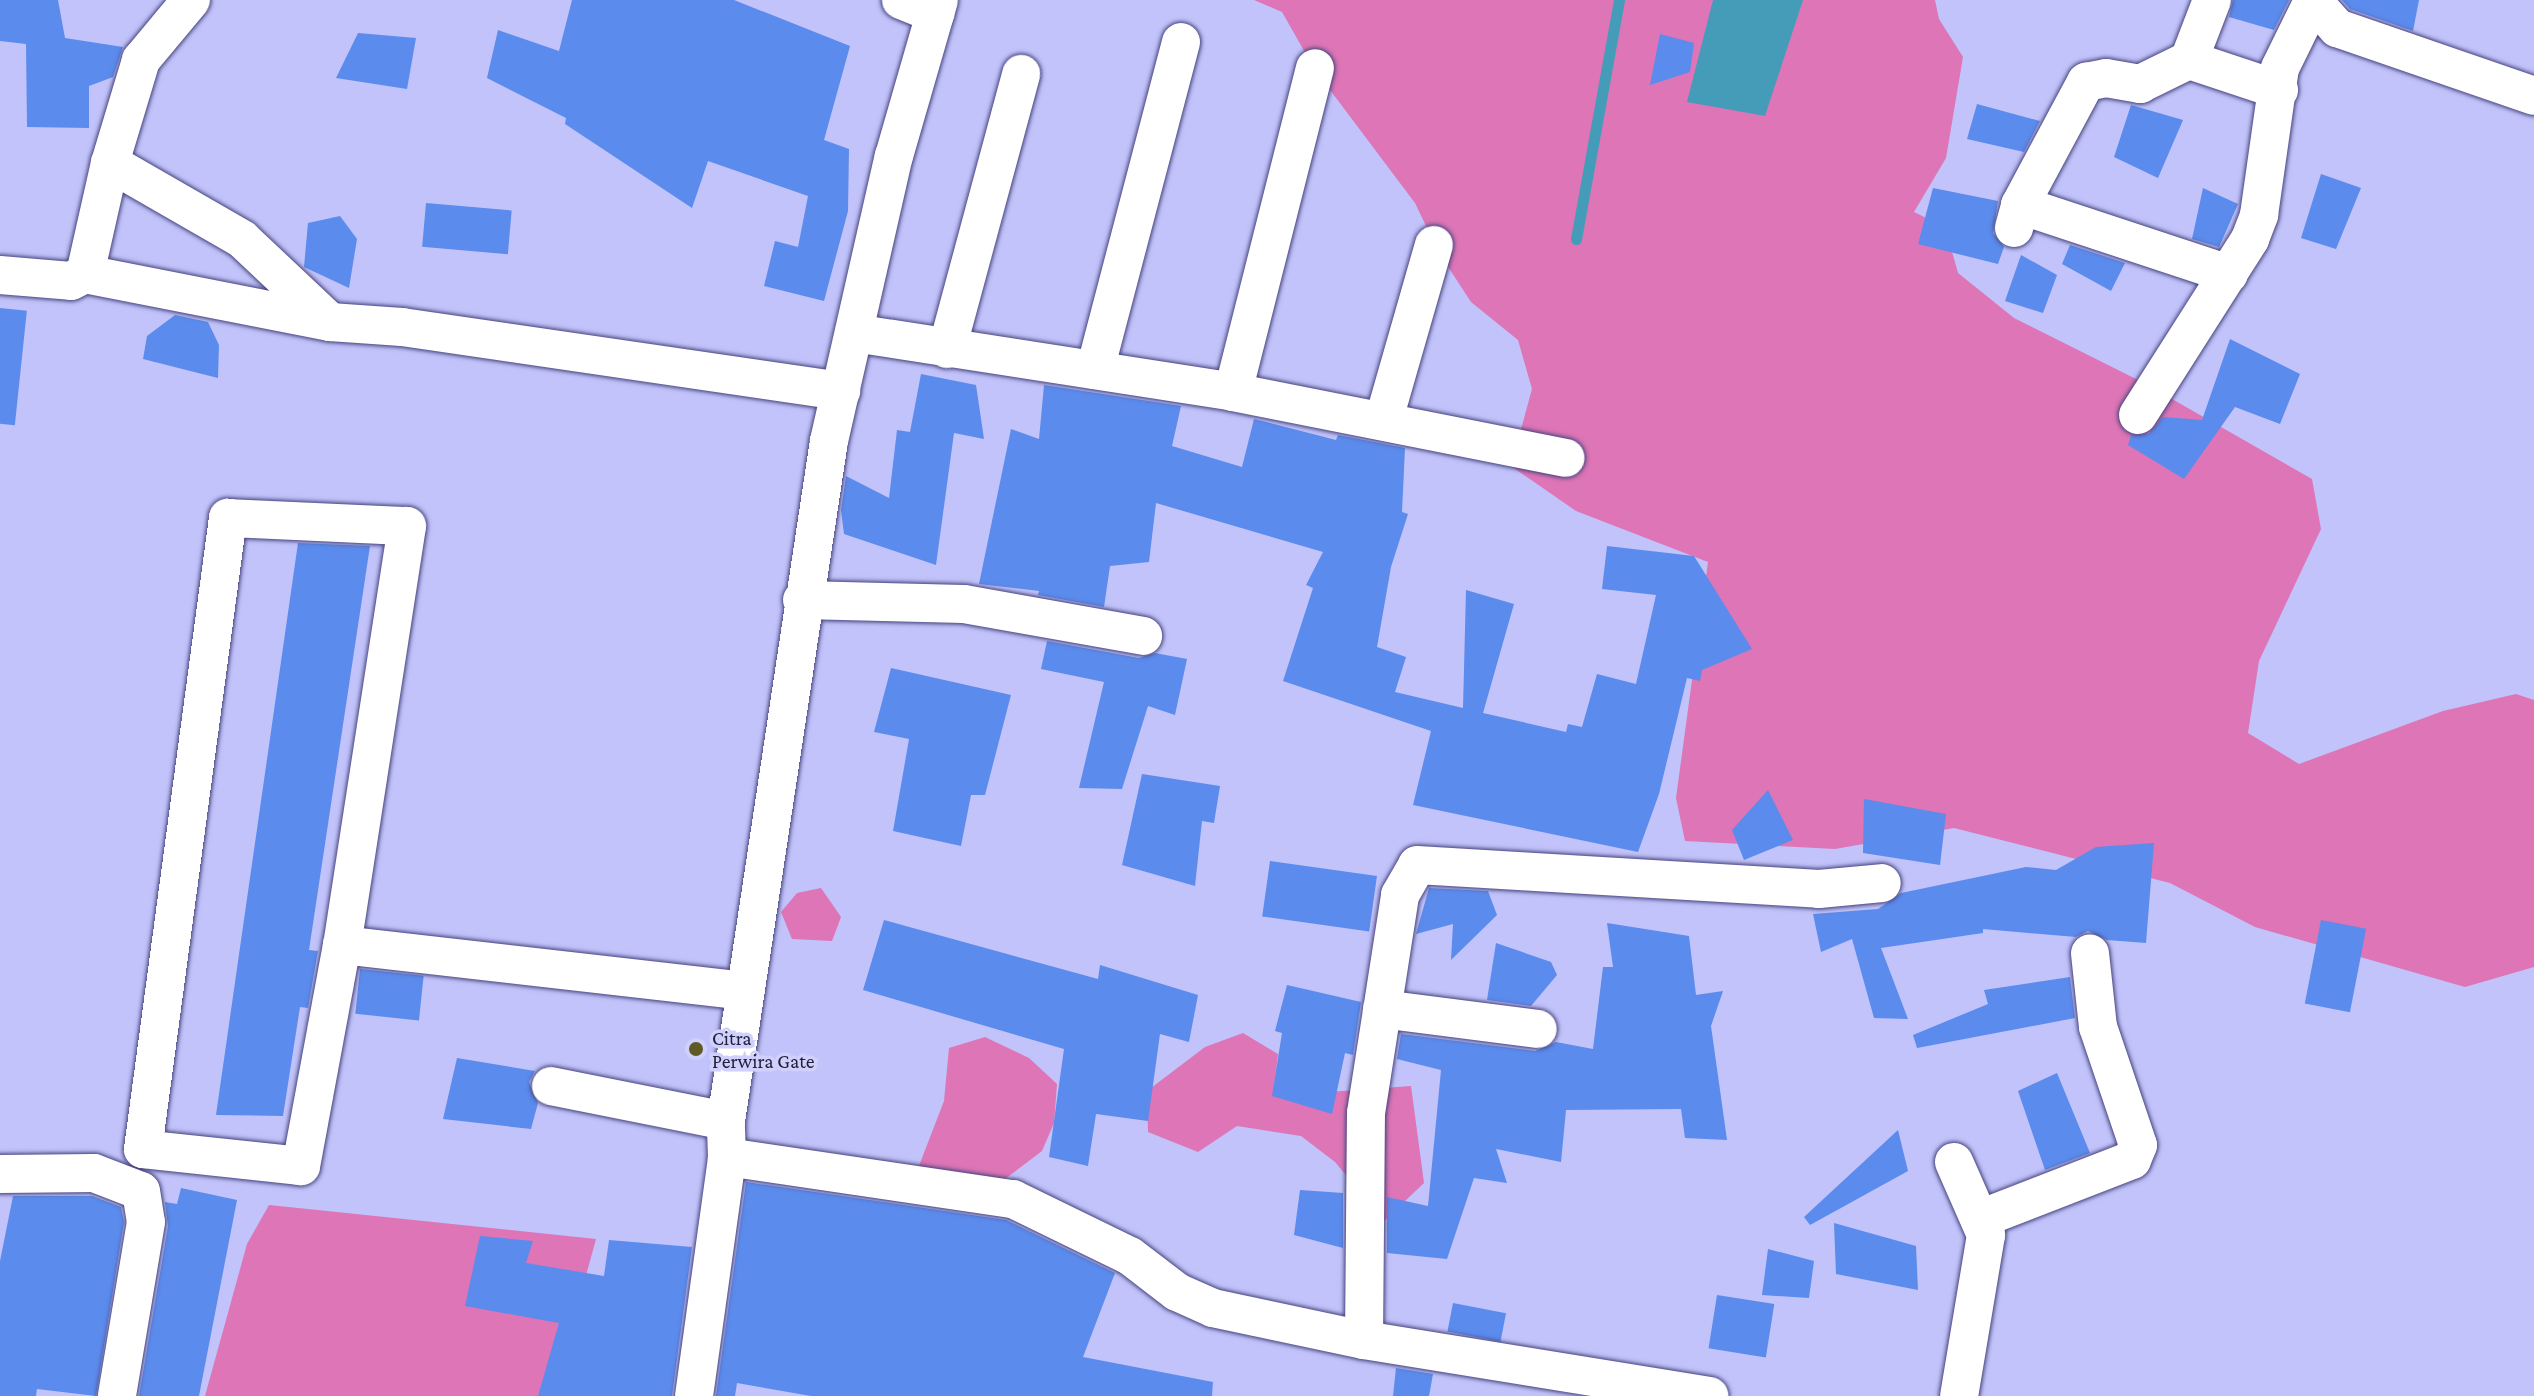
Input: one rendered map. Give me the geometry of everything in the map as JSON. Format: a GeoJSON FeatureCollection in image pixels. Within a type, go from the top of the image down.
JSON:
{"type":"FeatureCollection","features":[{"type":"Feature","properties":{"kind":"street"},"geometry":{"type":"LineString","coordinates":[[85,274],[110,163],[141,60],[191,0]]}},
{"type":"Feature","properties":{"kind":"street"},"geometry":{"type":"LineString","coordinates":[[694,1396],[745,991],[802,600],[841,391],[894,156],[937,7],[901,0]]}},
{"type":"Feature","properties":{"kind":"street"},"geometry":{"type":"LineString","coordinates":[[2212,0],[2189,60],[2140,84],[2106,78],[2086,82],[2017,217],[2229,274]]}},
{"type":"Feature","properties":{"kind":"street"},"geometry":{"type":"LineString","coordinates":[[2138,415],[2229,274],[2259,215],[2280,68],[2312,0],[2337,28],[2534,96]]}},
{"type":"Feature","properties":{"kind":"street"},"geometry":{"type":"LineString","coordinates":[[1095,370],[1181,42]]}},
{"type":"Feature","properties":{"kind":"street"},"geometry":{"type":"LineString","coordinates":[[2189,60],[2279,90]]}},
{"type":"Feature","properties":{"kind":"street"},"geometry":{"type":"LineString","coordinates":[[1233,392],[1315,68]]}},
{"type":"Feature","properties":{"kind":"street"},"geometry":{"type":"LineString","coordinates":[[947,349],[1021,74]]}},
{"type":"Feature","properties":{"kind":"street"},"geometry":{"type":"LineString","coordinates":[[110,163],[242,239],[330,322]]}},
{"type":"Feature","properties":{"kind":"street"},"geometry":{"type":"LineString","coordinates":[[1384,419],[1434,245]]}},
{"type":"Feature","properties":{"kind":"street"},"geometry":{"type":"LineString","coordinates":[[0,275],[71,281],[85,274],[330,322],[402,327],[841,391]]}},
{"type":"Feature","properties":{"kind":"street"},"geometry":{"type":"LineString","coordinates":[[854,333],[1233,392],[1384,419],[1566,458]]}},
{"type":"Feature","properties":{"kind":"street"},"geometry":{"type":"LineString","coordinates":[[228,518],[407,526],[342,945],[301,1166],[143,1149],[228,518]]}},
{"type":"Feature","properties":{"kind":"street"},"geometry":{"type":"LineString","coordinates":[[802,600],[964,604],[1143,636]]}},
{"type":"Feature","properties":{"kind":"street"},"geometry":{"type":"LineString","coordinates":[[1364,1340],[1366,1113],[1400,895],[1417,865],[1819,889],[1882,883]]}},
{"type":"Feature","properties":{"kind":"street"},"geometry":{"type":"LineString","coordinates":[[342,945],[745,991]]}},
{"type":"Feature","properties":{"kind":"street"},"geometry":{"type":"LineString","coordinates":[[1980,1219],[2132,1160],[2138,1145],[2098,1027],[2090,953]]}},
{"type":"Feature","properties":{"kind":"street"},"geometry":{"type":"LineString","coordinates":[[1382,1009],[1538,1029]]}},
{"type":"Feature","properties":{"kind":"street"},"geometry":{"type":"LineString","coordinates":[[551,1086],[727,1139],[1013,1199],[1130,1256],[1177,1292],[1213,1308],[1364,1340],[1709,1396]]}},
{"type":"Feature","properties":{"kind":"street"},"geometry":{"type":"LineString","coordinates":[[1954,1162],[1986,1235],[1959,1396]]}},
{"type":"Feature","properties":{"kind":"street"},"geometry":{"type":"LineString","coordinates":[[0,1174],[94,1173],[141,1191],[146,1222],[117,1396]]}},
{"type":"Feature","properties":{"kind":"shaded area"},"geometry":{"type":"Polygon","coordinates":[[[1254,0],[1935,0],[1939,19],[1963,57],[1946,158],[1914,212],[1945,227],[1958,273],[2014,318],[2144,383],[2312,479],[2321,529],[2259,661],[2248,733],[2299,764],[2443,711],[2516,694],[2534,700],[2534,967],[2465,987],[2255,927],[2170,883],[1954,828],[1835,849],[1685,841],[1676,798],[1708,562],[1576,511],[1511,466],[1532,389],[1518,340],[1471,302],[1439,253],[1415,203],[1315,70],[1282,12],[1254,0]]]}},
{"type":"Feature","properties":{"kind":"shaded area"},"geometry":{"type":"Polygon","coordinates":[[[821,888],[841,917],[832,941],[792,939],[781,912],[797,893],[821,888]]]}},
{"type":"Feature","properties":{"kind":"shaded area"},"geometry":{"type":"Polygon","coordinates":[[[1243,1033],[1278,1054],[1273,1096],[1411,1086],[1424,1183],[1384,1221],[1335,1162],[1301,1136],[1237,1126],[1198,1152],[1148,1132],[1147,1091],[1205,1047],[1243,1033]]]}},
{"type":"Feature","properties":{"kind":"shaded area"},"geometry":{"type":"Polygon","coordinates":[[[985,1037],[1029,1058],[1057,1084],[1054,1123],[1042,1151],[1005,1179],[917,1171],[944,1101],[949,1048],[985,1037]]]}},
{"type":"Feature","properties":{"kind":"shaded area"},"geometry":{"type":"Polygon","coordinates":[[[269,1205],[596,1239],[553,1396],[205,1396],[247,1244],[269,1205]]]}},
{"type":"Feature","properties":{"kind":"water"},"geometry":{"type":"Polygon","coordinates":[[[1713,0],[1803,0],[1765,116],[1687,102],[1713,0]]]}},
{"type":"Feature","properties":{"kind":"building"},"geometry":{"type":"Polygon","coordinates":[[[0,0],[58,0],[65,38],[123,47],[113,77],[89,86],[89,128],[27,127],[26,44],[0,41],[0,0]]]}},
{"type":"Feature","properties":{"kind":"building"},"geometry":{"type":"Polygon","coordinates":[[[572,0],[734,0],[850,46],[824,140],[849,149],[848,211],[824,301],[764,286],[775,241],[798,247],[808,196],[708,161],[692,208],[565,124],[566,118],[487,78],[498,30],[559,51],[572,0]]]}},
{"type":"Feature","properties":{"kind":"building"},"geometry":{"type":"Polygon","coordinates":[[[2233,0],[2289,0],[2274,30],[2229,17],[2233,0]]]}},
{"type":"Feature","properties":{"kind":"building"},"geometry":{"type":"Polygon","coordinates":[[[2342,0],[2419,0],[2413,31],[2350,9],[2342,0]]]}},
{"type":"Feature","properties":{"kind":"building"},"geometry":{"type":"Polygon","coordinates":[[[358,33],[416,38],[407,89],[336,78],[358,33]]]}},
{"type":"Feature","properties":{"kind":"building"},"geometry":{"type":"Polygon","coordinates":[[[1660,34],[1694,43],[1690,72],[1650,85],[1660,34]]]}},
{"type":"Feature","properties":{"kind":"building"},"geometry":{"type":"Polygon","coordinates":[[[1977,104],[2040,121],[2024,152],[1967,139],[1977,104]]]}},
{"type":"Feature","properties":{"kind":"building"},"geometry":{"type":"Polygon","coordinates":[[[2131,105],[2183,120],[2158,178],[2114,157],[2131,105]]]}},
{"type":"Feature","properties":{"kind":"building"},"geometry":{"type":"Polygon","coordinates":[[[2321,174],[2361,188],[2336,249],[2301,238],[2321,174]]]}},
{"type":"Feature","properties":{"kind":"building"},"geometry":{"type":"Polygon","coordinates":[[[1933,188],[1998,201],[1993,233],[2004,247],[1998,264],[1918,244],[1933,188]]]}},
{"type":"Feature","properties":{"kind":"building"},"geometry":{"type":"Polygon","coordinates":[[[2203,188],[2238,204],[2219,247],[2192,239],[2203,188]]]}},
{"type":"Feature","properties":{"kind":"building"},"geometry":{"type":"Polygon","coordinates":[[[426,203],[512,210],[508,254],[422,247],[426,203]]]}},
{"type":"Feature","properties":{"kind":"building"},"geometry":{"type":"Polygon","coordinates":[[[340,216],[357,239],[349,288],[304,267],[308,223],[340,216]]]}},
{"type":"Feature","properties":{"kind":"building"},"geometry":{"type":"Polygon","coordinates":[[[2070,245],[2125,263],[2111,291],[2062,264],[2070,245]]]}},
{"type":"Feature","properties":{"kind":"building"},"geometry":{"type":"Polygon","coordinates":[[[2021,255],[2057,275],[2043,313],[2005,301],[2021,255]]]}},
{"type":"Feature","properties":{"kind":"building"},"geometry":{"type":"Polygon","coordinates":[[[0,308],[27,311],[15,425],[0,424],[0,308]]]}},
{"type":"Feature","properties":{"kind":"building"},"geometry":{"type":"Polygon","coordinates":[[[175,315],[208,322],[219,345],[218,378],[143,359],[147,336],[175,315]]]}},
{"type":"Feature","properties":{"kind":"building"},"geometry":{"type":"Polygon","coordinates":[[[2230,339],[2300,374],[2280,424],[2235,407],[2184,479],[2128,445],[2131,435],[2149,434],[2163,417],[2202,420],[2230,339]]]}},
{"type":"Feature","properties":{"kind":"building"},"geometry":{"type":"Polygon","coordinates":[[[921,374],[976,385],[984,439],[954,433],[936,565],[844,534],[841,510],[846,476],[889,498],[897,430],[910,432],[921,374]]]}},
{"type":"Feature","properties":{"kind":"building"},"geometry":{"type":"Polygon","coordinates":[[[1044,385],[1181,406],[1172,446],[1242,467],[1254,419],[1336,440],[1338,435],[1405,448],[1402,512],[1408,514],[1391,567],[1377,647],[1406,657],[1395,692],[1463,708],[1466,590],[1514,604],[1483,713],[1566,732],[1568,724],[1582,727],[1597,674],[1636,684],[1656,595],[1602,589],[1607,546],[1694,556],[1752,649],[1702,670],[1700,681],[1687,678],[1659,794],[1638,852],[1413,805],[1431,731],[1283,681],[1313,588],[1306,585],[1323,552],[1156,503],[1149,562],[1110,566],[1104,607],[1038,595],[1039,591],[979,584],[1011,429],[1039,439],[1044,385]]]}},
{"type":"Feature","properties":{"kind":"building"},"geometry":{"type":"Polygon","coordinates":[[[298,543],[370,546],[309,950],[318,951],[308,1008],[300,1007],[283,1116],[216,1115],[298,543]]]}},
{"type":"Feature","properties":{"kind":"building"},"geometry":{"type":"Polygon","coordinates":[[[1047,641],[1139,658],[1155,653],[1187,659],[1175,715],[1148,706],[1122,789],[1079,788],[1104,682],[1041,669],[1047,641]]]}},
{"type":"Feature","properties":{"kind":"building"},"geometry":{"type":"Polygon","coordinates":[[[891,668],[1011,695],[985,795],[971,795],[961,846],[893,831],[909,739],[874,732],[891,668]]]}},
{"type":"Feature","properties":{"kind":"building"},"geometry":{"type":"Polygon","coordinates":[[[1142,774],[1220,786],[1214,823],[1202,821],[1195,886],[1122,865],[1142,774]]]}},
{"type":"Feature","properties":{"kind":"building"},"geometry":{"type":"Polygon","coordinates":[[[1768,790],[1793,840],[1744,860],[1732,830],[1768,790]]]}},
{"type":"Feature","properties":{"kind":"building"},"geometry":{"type":"Polygon","coordinates":[[[1864,799],[1946,814],[1940,865],[1863,853],[1864,799]]]}},
{"type":"Feature","properties":{"kind":"building"},"geometry":{"type":"Polygon","coordinates":[[[2154,843],[2146,943],[2107,940],[2088,931],[2076,937],[1983,929],[1983,933],[1881,948],[1908,1019],[1874,1018],[1852,939],[1821,952],[1813,914],[1878,909],[1901,893],[2026,867],[2056,870],[2096,847],[2154,843]]]}},
{"type":"Feature","properties":{"kind":"building"},"geometry":{"type":"Polygon","coordinates":[[[1270,861],[1377,876],[1369,931],[1262,916],[1270,861]]]}},
{"type":"Feature","properties":{"kind":"building"},"geometry":{"type":"Polygon","coordinates":[[[1429,888],[1488,891],[1497,915],[1451,960],[1453,924],[1416,934],[1429,888]]]}},
{"type":"Feature","properties":{"kind":"building"},"geometry":{"type":"Polygon","coordinates":[[[884,920],[1098,979],[1100,965],[1198,995],[1189,1042],[1160,1034],[1148,1121],[1096,1114],[1088,1166],[1049,1157],[1064,1049],[863,990],[884,920]]]}},
{"type":"Feature","properties":{"kind":"building"},"geometry":{"type":"Polygon","coordinates":[[[2321,920],[2366,929],[2350,1012],[2305,1003],[2321,920]]]}},
{"type":"Feature","properties":{"kind":"building"},"geometry":{"type":"Polygon","coordinates":[[[1607,923],[1689,936],[1696,995],[1723,991],[1711,1026],[1727,1140],[1685,1138],[1681,1109],[1566,1110],[1561,1162],[1496,1149],[1507,1183],[1474,1178],[1447,1259],[1387,1253],[1387,1197],[1428,1206],[1441,1070],[1397,1059],[1401,1034],[1535,1051],[1556,1042],[1593,1049],[1603,967],[1613,967],[1607,923]]]}},
{"type":"Feature","properties":{"kind":"building"},"geometry":{"type":"Polygon","coordinates":[[[1496,943],[1551,962],[1557,975],[1531,1006],[1487,1000],[1496,943]]]}},
{"type":"Feature","properties":{"kind":"building"},"geometry":{"type":"Polygon","coordinates":[[[360,969],[424,976],[419,1020],[355,1014],[360,969]]]}},
{"type":"Feature","properties":{"kind":"building"},"geometry":{"type":"Polygon","coordinates":[[[2070,977],[2075,1018],[1917,1048],[1913,1035],[1988,1004],[1984,990],[2070,977]]]}},
{"type":"Feature","properties":{"kind":"building"},"geometry":{"type":"Polygon","coordinates":[[[1287,985],[1361,1002],[1353,1055],[1345,1053],[1332,1114],[1272,1096],[1282,1033],[1275,1031],[1287,985]]]}},
{"type":"Feature","properties":{"kind":"building"},"geometry":{"type":"Polygon","coordinates":[[[457,1058],[535,1071],[529,1082],[538,1103],[531,1129],[443,1119],[457,1058]]]}},
{"type":"Feature","properties":{"kind":"building"},"geometry":{"type":"Polygon","coordinates":[[[2057,1073],[2090,1153],[2045,1170],[2018,1091],[2057,1073]]]}},
{"type":"Feature","properties":{"kind":"building"},"geometry":{"type":"Polygon","coordinates":[[[1898,1130],[1908,1171],[1810,1225],[1804,1217],[1898,1130]]]}},
{"type":"Feature","properties":{"kind":"building"},"geometry":{"type":"Polygon","coordinates":[[[746,1182],[1006,1220],[1115,1273],[1083,1357],[1213,1382],[1212,1396],[811,1396],[737,1383],[735,1396],[716,1396],[746,1182]]]}},
{"type":"Feature","properties":{"kind":"building"},"geometry":{"type":"Polygon","coordinates":[[[181,1188],[237,1200],[199,1396],[139,1396],[168,1226],[165,1202],[177,1204],[181,1188]]]}},
{"type":"Feature","properties":{"kind":"building"},"geometry":{"type":"Polygon","coordinates":[[[1300,1190],[1343,1193],[1343,1248],[1294,1235],[1300,1190]]]}},
{"type":"Feature","properties":{"kind":"building"},"geometry":{"type":"Polygon","coordinates":[[[13,1196],[92,1196],[121,1207],[124,1222],[96,1396],[37,1389],[36,1396],[0,1396],[0,1261],[13,1196]]]}},
{"type":"Feature","properties":{"kind":"building"},"geometry":{"type":"Polygon","coordinates":[[[1834,1223],[1916,1246],[1918,1290],[1836,1274],[1834,1223]]]}},
{"type":"Feature","properties":{"kind":"building"},"geometry":{"type":"Polygon","coordinates":[[[480,1236],[533,1241],[526,1263],[604,1276],[609,1240],[692,1247],[672,1396],[538,1396],[559,1323],[465,1306],[480,1236]]]}},
{"type":"Feature","properties":{"kind":"building"},"geometry":{"type":"Polygon","coordinates":[[[1768,1249],[1814,1261],[1809,1298],[1762,1295],[1768,1249]]]}},
{"type":"Feature","properties":{"kind":"building"},"geometry":{"type":"Polygon","coordinates":[[[1717,1295],[1774,1304],[1766,1357],[1709,1348],[1717,1295]]]}},
{"type":"Feature","properties":{"kind":"building"},"geometry":{"type":"Polygon","coordinates":[[[1453,1303],[1506,1313],[1500,1342],[1447,1331],[1453,1303]]]}},
{"type":"Feature","properties":{"kind":"building"},"geometry":{"type":"Polygon","coordinates":[[[1396,1368],[1433,1374],[1429,1396],[1393,1396],[1396,1368]]]}},
{"type":"Feature","properties":{"kind":"waterway"},"geometry":{"type":"LineString","coordinates":[[1576,239],[1619,0]]}},
{"type":"Feature","properties":{"kind":"place","name":"Citra Perwira Gate"},"geometry":{"type":"Point","coordinates":[696,1049]}}]}
